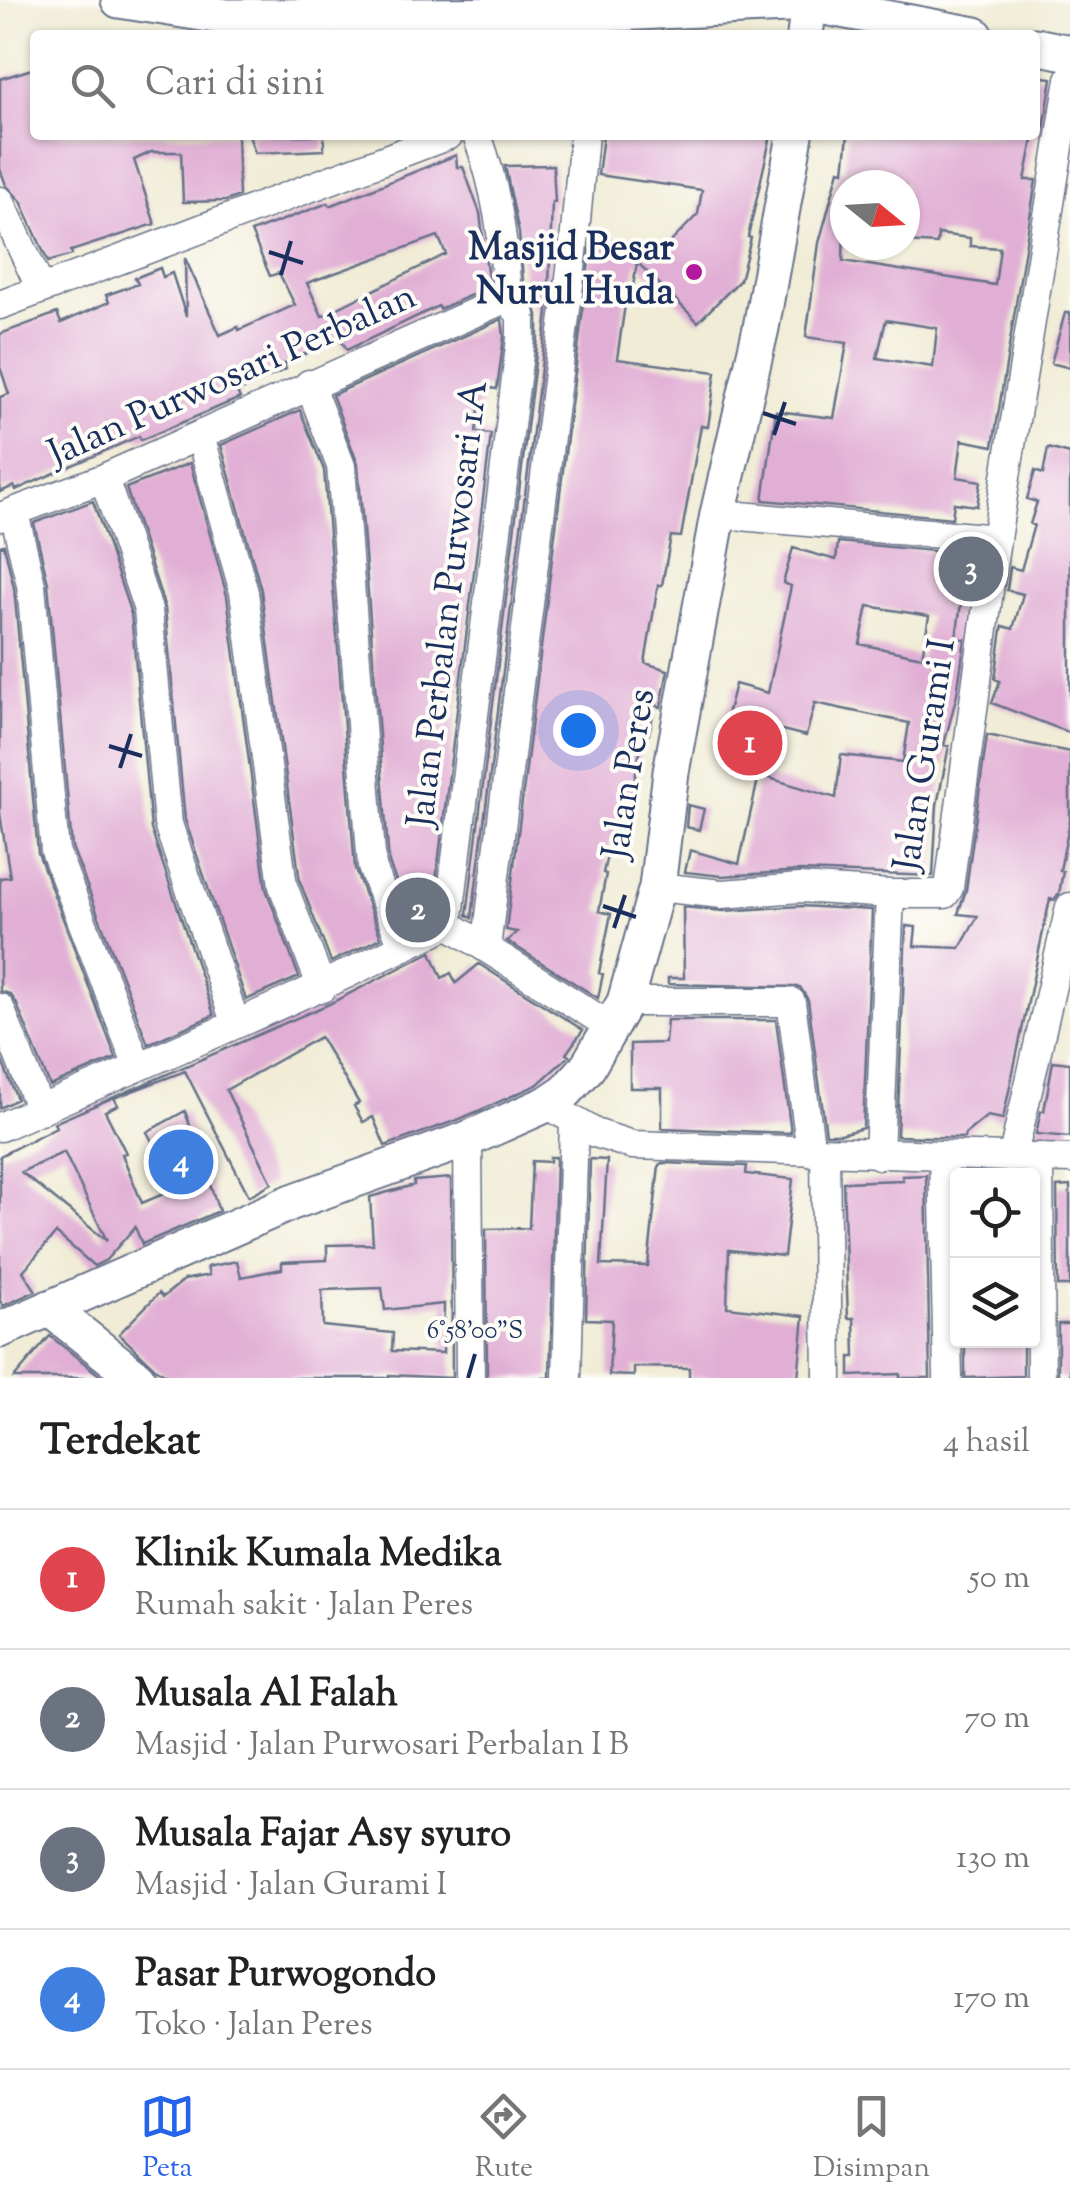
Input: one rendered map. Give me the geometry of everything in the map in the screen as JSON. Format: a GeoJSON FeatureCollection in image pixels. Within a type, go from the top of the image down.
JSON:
{"type":"FeatureCollection","features":[{"type":"Feature","properties":{"kind":"street"},"geometry":{"type":"LineString","coordinates":[[119,0],[227,17],[808,13],[937,30]]}},
{"type":"Feature","properties":{"kind":"street"},"geometry":{"type":"LineString","coordinates":[[1040,47],[1070,53]]}},
{"type":"Feature","properties":{"kind":"street","name":"Jalan Gurami I"},"geometry":{"type":"LineString","coordinates":[[879,1155],[890,894],[945,894],[949,888],[996,539],[1070,79]]}},
{"type":"Feature","properties":{"kind":"street"},"geometry":{"type":"LineString","coordinates":[[0,305],[436,140]]}},
{"type":"Feature","properties":{"kind":"street"},"geometry":{"type":"LineString","coordinates":[[479,140],[493,180],[504,238],[507,298]]}},
{"type":"Feature","properties":{"kind":"street"},"geometry":{"type":"LineString","coordinates":[[486,948],[573,254],[584,140]]}},
{"type":"Feature","properties":{"kind":"street","name":"Jalan Peres"},"geometry":{"type":"LineString","coordinates":[[0,1330],[292,1202],[468,1139],[560,1112],[566,1091],[587,1068],[619,1015],[657,887],[671,772],[718,514],[762,328],[793,140]]}},
{"type":"Feature","properties":{"kind":"street"},"geometry":{"type":"LineString","coordinates":[[0,201],[40,287]]}},
{"type":"Feature","properties":{"kind":"street","name":"Jalan Purwosari Perbalan"},"geometry":{"type":"LineString","coordinates":[[7,514],[104,478],[507,298]]}},
{"type":"Feature","properties":{"kind":"street","name":"Jalan Perbalan Purwosari 1A"},"geometry":{"type":"LineString","coordinates":[[448,924],[521,338],[521,315],[507,298]]}},
{"type":"Feature","properties":{"kind":"street"},"geometry":{"type":"LineString","coordinates":[[309,384],[341,466],[372,867],[404,947]]}},
{"type":"Feature","properties":{"kind":"street"},"geometry":{"type":"LineString","coordinates":[[200,435],[244,592],[283,886],[322,988]]}},
{"type":"Feature","properties":{"kind":"street"},"geometry":{"type":"LineString","coordinates":[[104,478],[148,610],[168,824],[235,1022]]}},
{"type":"Feature","properties":{"kind":"street"},"geometry":{"type":"LineString","coordinates":[[7,514],[31,585],[55,851],[138,1067]]}},
{"type":"Feature","properties":{"kind":"street"},"geometry":{"type":"LineString","coordinates":[[718,514],[996,539]]}},
{"type":"Feature","properties":{"kind":"street"},"geometry":{"type":"LineString","coordinates":[[657,887],[722,894],[800,888],[890,894]]}},
{"type":"Feature","properties":{"kind":"street"},"geometry":{"type":"LineString","coordinates":[[1041,1378],[1026,1156],[1070,907]]}},
{"type":"Feature","properties":{"kind":"street"},"geometry":{"type":"LineString","coordinates":[[0,1128],[235,1022],[322,988],[448,924],[486,948],[619,1015],[791,1002],[818,1152],[828,1378]]}},
{"type":"Feature","properties":{"kind":"street"},"geometry":{"type":"LineString","coordinates":[[0,1008],[40,1110]]}},
{"type":"Feature","properties":{"kind":"street"},"geometry":{"type":"LineString","coordinates":[[560,1112],[595,1133],[632,1145],[1070,1159]]}},
{"type":"Feature","properties":{"kind":"street"},"geometry":{"type":"LineString","coordinates":[[560,1112],[567,1378]]}},
{"type":"Feature","properties":{"kind":"street"},"geometry":{"type":"LineString","coordinates":[[468,1139],[470,1378]]}},
{"type":"Feature","properties":{"kind":"street"},"geometry":{"type":"LineString","coordinates":[[943,1156],[948,1378]]}},
{"type":"Feature","properties":{"kind":"street"},"geometry":{"type":"LineString","coordinates":[[48,1308],[137,1378]]}},
{"type":"Feature","properties":{"kind":"building"},"geometry":{"type":"Polygon","coordinates":[[[30,70],[30,140],[237,140],[239,196],[226,201],[183,202],[181,152],[151,152],[134,160],[155,224],[48,262],[21,201],[6,185],[0,169],[0,79],[30,70]]]}},
{"type":"Feature","properties":{"kind":"building"},"geometry":{"type":"Polygon","coordinates":[[[1040,77],[1052,78],[1043,135],[1040,135],[1040,77]]]}},
{"type":"Feature","properties":{"kind":"building"},"geometry":{"type":"Polygon","coordinates":[[[251,140],[324,140],[324,150],[255,153],[251,140]]]}},
{"type":"Feature","properties":{"kind":"building"},"geometry":{"type":"Polygon","coordinates":[[[602,140],[770,140],[740,280],[698,322],[637,262],[631,299],[626,298],[617,359],[716,372],[708,427],[701,426],[681,537],[671,536],[662,585],[658,585],[645,663],[668,670],[661,707],[655,705],[649,734],[644,733],[622,840],[611,838],[603,873],[606,874],[599,911],[611,914],[598,998],[507,941],[517,932],[506,930],[592,236],[664,249],[698,214],[702,190],[598,175],[602,140]]]}},
{"type":"Feature","properties":{"kind":"building"},"geometry":{"type":"Polygon","coordinates":[[[847,140],[1033,140],[1025,180],[1036,180],[993,446],[962,440],[957,477],[981,481],[977,506],[954,503],[952,518],[763,500],[776,411],[834,418],[847,343],[806,337],[819,243],[830,203],[830,260],[995,285],[1000,248],[970,246],[970,238],[938,234],[937,244],[920,243],[920,170],[844,170],[847,140]],[[886,320],[877,358],[933,367],[937,328],[886,320]]]}},
{"type":"Feature","properties":{"kind":"building"},"geometry":{"type":"Polygon","coordinates":[[[456,155],[457,167],[463,167],[480,213],[489,287],[440,309],[438,306],[347,350],[341,340],[307,353],[284,364],[286,369],[237,392],[240,398],[141,440],[139,436],[16,490],[14,486],[0,492],[0,397],[9,394],[0,367],[0,334],[57,313],[61,323],[109,302],[106,295],[138,284],[135,278],[160,268],[163,277],[172,273],[186,316],[185,258],[220,335],[238,327],[239,330],[295,305],[279,273],[270,276],[251,232],[328,203],[330,206],[456,155]],[[438,236],[307,283],[322,316],[446,254],[438,236]]]}},
{"type":"Feature","properties":{"kind":"building"},"geometry":{"type":"Polygon","coordinates":[[[553,165],[555,202],[548,312],[472,918],[467,915],[538,338],[538,314],[524,291],[519,233],[505,166],[553,165]]]}},
{"type":"Feature","properties":{"kind":"building"},"geometry":{"type":"Polygon","coordinates":[[[1065,313],[1070,313],[1070,368],[1051,363],[1065,313]]]}},
{"type":"Feature","properties":{"kind":"building"},"geometry":{"type":"Polygon","coordinates":[[[502,319],[504,337],[497,389],[482,387],[476,432],[491,434],[432,913],[412,922],[389,863],[358,464],[332,395],[502,319]]]}},
{"type":"Feature","properties":{"kind":"building"},"geometry":{"type":"Polygon","coordinates":[[[300,410],[324,470],[355,869],[381,938],[331,962],[300,882],[261,590],[221,445],[300,410]]]}},
{"type":"Feature","properties":{"kind":"building"},"geometry":{"type":"Polygon","coordinates":[[[1048,448],[1070,454],[1070,733],[992,703],[1000,681],[995,679],[1002,629],[1013,629],[1023,594],[1007,590],[1010,567],[1021,570],[1037,502],[1027,499],[1035,471],[1043,474],[1048,448]]]}},
{"type":"Feature","properties":{"kind":"building"},"geometry":{"type":"Polygon","coordinates":[[[190,463],[227,596],[266,889],[299,977],[246,1000],[185,820],[165,608],[126,488],[190,463]]]}},
{"type":"Feature","properties":{"kind":"building"},"geometry":{"type":"Polygon","coordinates":[[[93,501],[131,614],[151,829],[214,1015],[148,1044],[72,847],[48,583],[34,523],[93,501]]]}},
{"type":"Feature","properties":{"kind":"building"},"geometry":{"type":"Polygon","coordinates":[[[838,542],[976,555],[972,584],[964,583],[956,638],[965,639],[944,745],[949,746],[937,805],[933,876],[801,871],[722,876],[685,872],[690,850],[739,864],[759,775],[836,798],[841,755],[903,762],[909,723],[815,703],[806,736],[774,728],[762,763],[729,753],[739,718],[727,715],[735,684],[768,693],[791,586],[783,583],[793,548],[836,560],[838,542]],[[868,606],[860,644],[922,657],[929,616],[868,606]]]}},
{"type":"Feature","properties":{"kind":"building"},"geometry":{"type":"Polygon","coordinates":[[[4,545],[14,588],[38,853],[116,1058],[50,1086],[16,1002],[10,994],[0,991],[0,878],[10,877],[0,813],[0,546],[4,545]]]}},
{"type":"Feature","properties":{"kind":"building"},"geometry":{"type":"Polygon","coordinates":[[[987,735],[1070,752],[1070,821],[1059,894],[1050,899],[1003,1119],[987,1116],[964,1138],[897,1136],[906,926],[916,927],[914,946],[960,948],[978,916],[958,914],[966,890],[987,735]]]}},
{"type":"Feature","properties":{"kind":"building"},"geometry":{"type":"Polygon","coordinates":[[[688,805],[704,809],[699,830],[686,827],[688,805]]]}},
{"type":"Feature","properties":{"kind":"building"},"geometry":{"type":"Polygon","coordinates":[[[800,906],[872,910],[863,1128],[841,1134],[826,1134],[808,1000],[800,987],[668,984],[668,978],[684,978],[683,907],[723,911],[800,906]]]}},
{"type":"Feature","properties":{"kind":"building"},"geometry":{"type":"Polygon","coordinates":[[[431,952],[442,978],[451,973],[456,983],[479,964],[583,1030],[566,1054],[569,1056],[537,1085],[385,1146],[373,1117],[363,1122],[354,1106],[359,1103],[320,1037],[226,1090],[272,1183],[249,1196],[185,1071],[114,1098],[118,1105],[105,1111],[126,1153],[122,1154],[142,1203],[178,1188],[147,1132],[185,1111],[219,1211],[142,1244],[135,1227],[106,1260],[94,1266],[56,1233],[23,1271],[36,1291],[3,1306],[0,1156],[56,1127],[54,1123],[329,1004],[431,952]],[[64,1152],[21,1172],[107,1241],[64,1152]]]}},
{"type":"Feature","properties":{"kind":"building"},"geometry":{"type":"Polygon","coordinates":[[[667,1020],[776,1020],[791,1133],[662,1128],[662,1088],[630,1088],[630,1044],[665,1043],[667,1020]]]}},
{"type":"Feature","properties":{"kind":"building"},"geometry":{"type":"Polygon","coordinates":[[[0,1056],[17,1099],[0,1108],[0,1056]]]}},
{"type":"Feature","properties":{"kind":"building"},"geometry":{"type":"Polygon","coordinates":[[[1053,1061],[1070,1063],[1070,1137],[1036,1134],[1053,1061]]]}},
{"type":"Feature","properties":{"kind":"building"},"geometry":{"type":"Polygon","coordinates":[[[550,1157],[556,1157],[550,1378],[487,1378],[486,1229],[529,1228],[532,1161],[550,1162],[550,1157]]]}},
{"type":"Feature","properties":{"kind":"building"},"geometry":{"type":"Polygon","coordinates":[[[590,1159],[607,1160],[601,1265],[648,1266],[662,1163],[747,1166],[746,1174],[793,1179],[784,1256],[729,1250],[727,1307],[804,1316],[798,1378],[689,1378],[689,1368],[634,1367],[634,1376],[609,1375],[612,1320],[586,1319],[590,1159]]]}},
{"type":"Feature","properties":{"kind":"building"},"geometry":{"type":"Polygon","coordinates":[[[926,1175],[930,1378],[900,1378],[900,1374],[850,1376],[850,1357],[855,1357],[854,1318],[848,1318],[843,1182],[903,1180],[902,1176],[926,1175]]]}},
{"type":"Feature","properties":{"kind":"building"},"geometry":{"type":"Polygon","coordinates":[[[451,1178],[452,1378],[171,1378],[119,1334],[159,1293],[163,1297],[184,1280],[209,1275],[207,1267],[237,1261],[241,1277],[282,1269],[282,1262],[327,1260],[327,1245],[373,1244],[370,1197],[414,1185],[414,1181],[451,1178]],[[382,1288],[322,1290],[323,1326],[393,1333],[392,1351],[443,1353],[444,1304],[385,1310],[382,1288]]]}},
{"type":"Feature","properties":{"kind":"building"},"geometry":{"type":"Polygon","coordinates":[[[1070,1186],[1070,1286],[1058,1286],[1057,1187],[1070,1186]]]}},
{"type":"Feature","properties":{"kind":"building"},"geometry":{"type":"Polygon","coordinates":[[[1058,1324],[1070,1324],[1070,1378],[1058,1378],[1058,1324]]]}},
{"type":"Feature","properties":{"kind":"building"},"geometry":{"type":"Polygon","coordinates":[[[50,1336],[103,1378],[14,1378],[50,1336]]]}},
{"type":"Feature","properties":{"kind":"building"},"geometry":{"type":"Polygon","coordinates":[[[965,1348],[1023,1348],[1023,1376],[965,1378],[965,1348]]]}},
{"type":"Feature","properties":{"kind":"place","name":"Masjid Besar Nurul Huda"},"geometry":{"type":"Point","coordinates":[694,272]}},
{"type":"Feature","properties":{"kind":"place","name":"Musala Fajar Asy syuro"},"geometry":{"type":"Point","coordinates":[971,569]}},
{"type":"Feature","properties":{"kind":"place","name":"Klinik Kumala Medika"},"geometry":{"type":"Point","coordinates":[750,743]}},
{"type":"Feature","properties":{"kind":"place","name":"Musala Al Falah"},"geometry":{"type":"Point","coordinates":[418,910]}},
{"type":"Feature","properties":{"kind":"place","name":"Pasar Purwogondo"},"geometry":{"type":"Point","coordinates":[181,1162]}}]}
